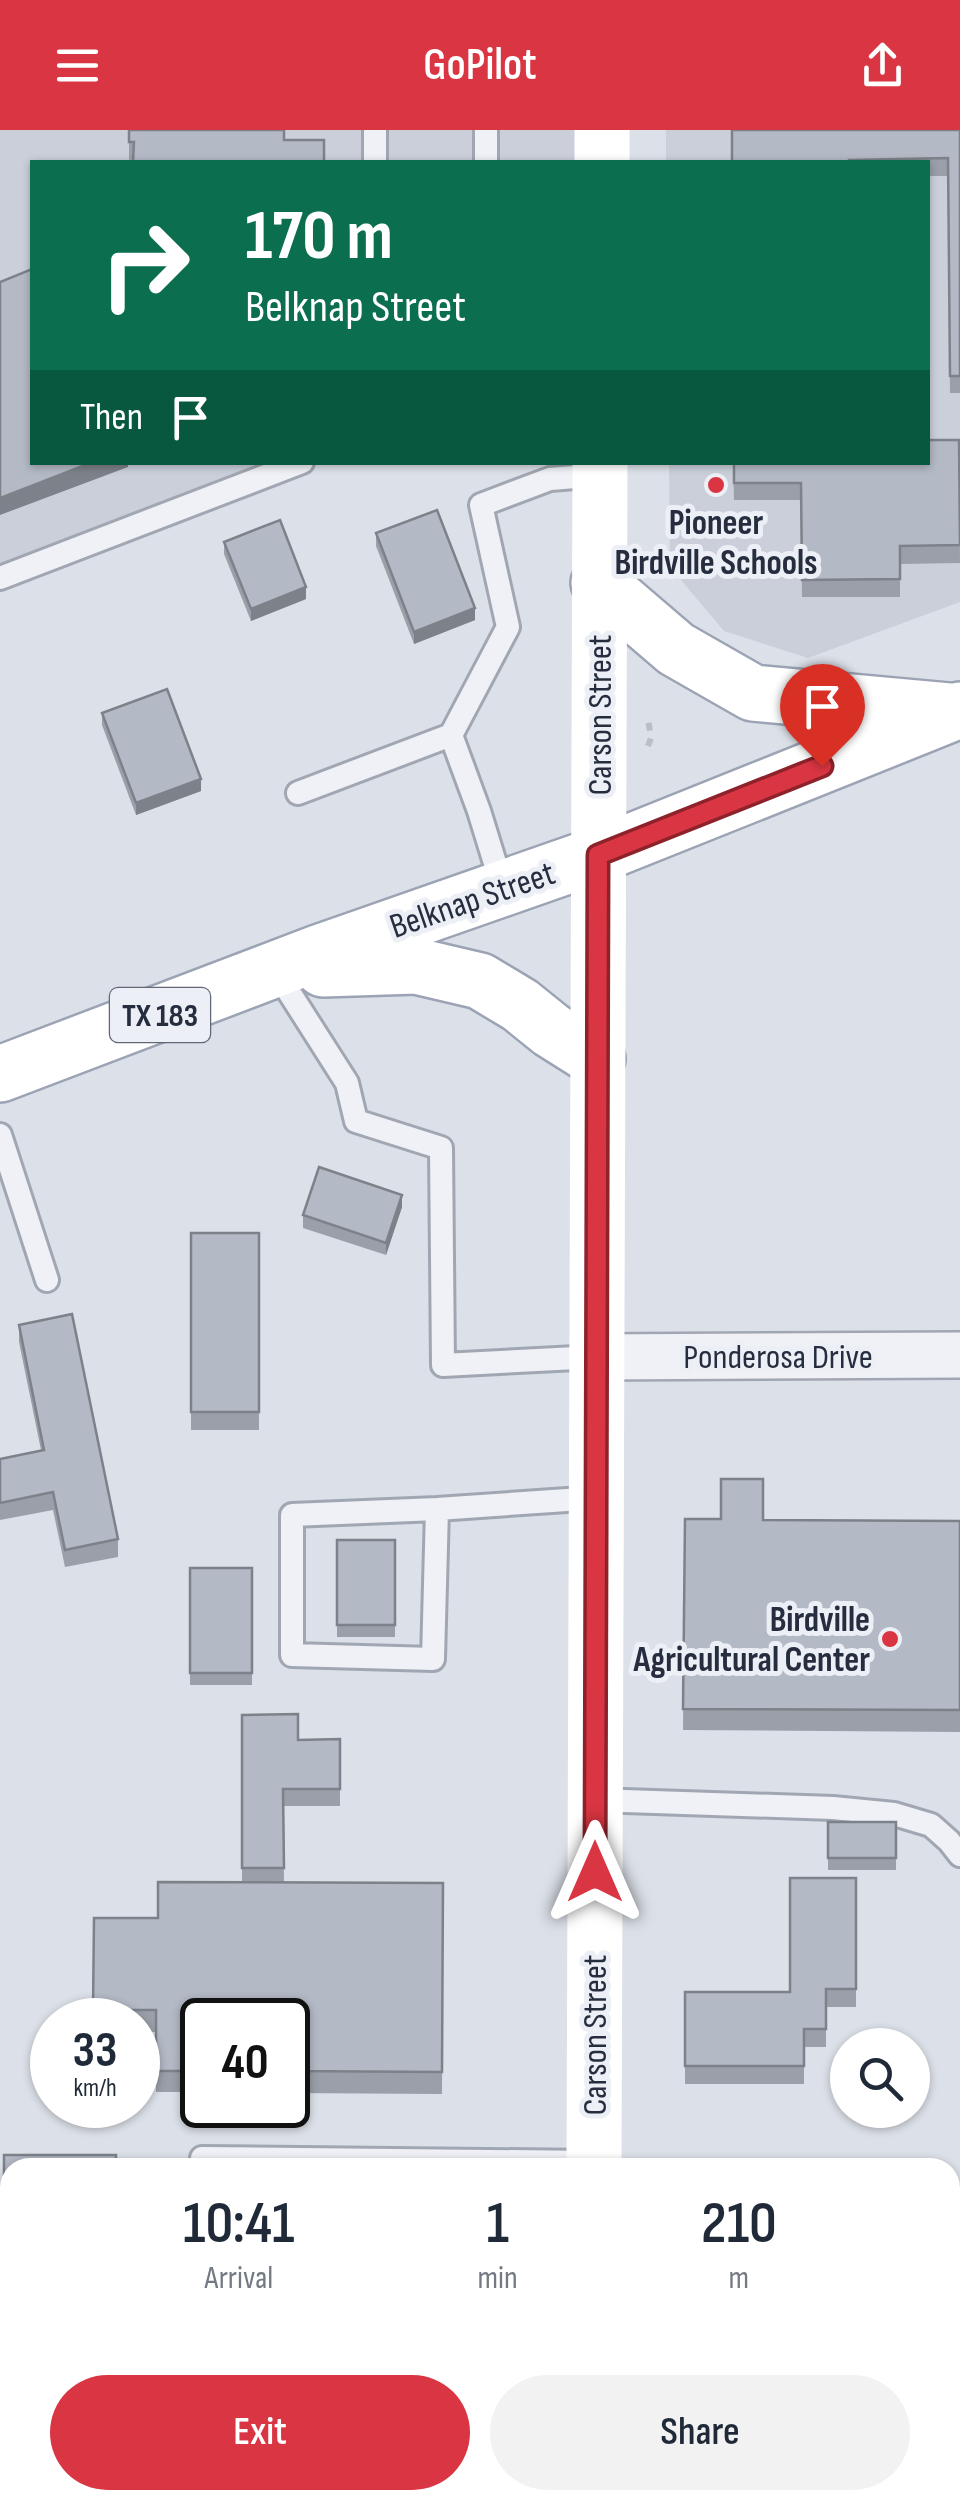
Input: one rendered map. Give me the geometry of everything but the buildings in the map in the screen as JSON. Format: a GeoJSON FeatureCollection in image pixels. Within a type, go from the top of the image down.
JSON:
{"type":"FeatureCollection","features":[{"type":"Feature","properties":{"kind":"street"},"geometry":{"type":"LineString","coordinates":[[602,130],[602,160]]}},
{"type":"Feature","properties":{"kind":"street","name":"Carson Street"},"geometry":{"type":"LineString","coordinates":[[594,2158],[600,469]]}},
{"type":"Feature","properties":{"kind":"street"},"geometry":{"type":"LineString","coordinates":[[599,584],[676,649],[753,693],[958,711]]}},
{"type":"Feature","properties":{"kind":"street","name":"Belknap Street"},"geometry":{"type":"LineString","coordinates":[[296,961],[598,855],[958,711]]}},
{"type":"Feature","properties":{"kind":"street"},"geometry":{"type":"LineString","coordinates":[[296,961],[416,966],[480,981],[520,1004],[551,1030],[597,1059]]}},
{"type":"Feature","properties":{"kind":"street","name":"TX 183"},"geometry":{"type":"LineString","coordinates":[[0,1074],[296,961]]}},
{"type":"Feature","properties":{"kind":"street","name":"Ponderosa Drive"},"geometry":{"type":"LineString","coordinates":[[596,1357],[960,1355]]}},
{"type":"Feature","properties":{"kind":"lane"},"geometry":{"type":"LineString","coordinates":[[374,160],[375,130]]}},
{"type":"Feature","properties":{"kind":"lane"},"geometry":{"type":"LineString","coordinates":[[486,130],[486,160]]}},
{"type":"Feature","properties":{"kind":"lane"},"geometry":{"type":"LineString","coordinates":[[0,578],[294,465]]}},
{"type":"Feature","properties":{"kind":"lane"},"geometry":{"type":"LineString","coordinates":[[298,793],[451,735],[508,627],[482,505],[550,479],[600,469]]}},
{"type":"Feature","properties":{"kind":"lane"},"geometry":{"type":"LineString","coordinates":[[451,735],[503,889]]}},
{"type":"Feature","properties":{"kind":"lane"},"geometry":{"type":"LineString","coordinates":[[296,961],[347,1083],[356,1121],[441,1148],[444,1365],[596,1357]]}},
{"type":"Feature","properties":{"kind":"lane"},"geometry":{"type":"LineString","coordinates":[[0,1135],[47,1280]]}},
{"type":"Feature","properties":{"kind":"lane"},"geometry":{"type":"LineString","coordinates":[[437,1509],[434,1658],[292,1655],[292,1515],[596,1498]]}},
{"type":"Feature","properties":{"kind":"lane"},"geometry":{"type":"LineString","coordinates":[[595,1800],[833,1808],[894,1814],[931,1825],[960,1855]]}},
{"type":"Feature","properties":{"kind":"shaded area"},"geometry":{"type":"Polygon","coordinates":[[[0,130],[602,130],[602,160],[30,160],[30,465],[302,465],[0,578],[0,130]]]}},
{"type":"Feature","properties":{"kind":"shaded area"},"geometry":{"type":"Polygon","coordinates":[[[666,130],[960,130],[960,602],[808,658],[724,631],[670,567],[669,465],[930,465],[930,160],[666,160],[666,130]]]}},
{"type":"Feature","properties":{"kind":"place","name":"Pioneer Birdville Schools"},"geometry":{"type":"Point","coordinates":[716,485]}},
{"type":"Feature","properties":{"kind":"place","name":"Birdville Agricultural Center"},"geometry":{"type":"Point","coordinates":[890,1639]}},
{"type":"Feature","properties":{"kind":"route"},"geometry":{"type":"LineString","coordinates":[[595,1872],[598,855],[822,766]]}}]}
